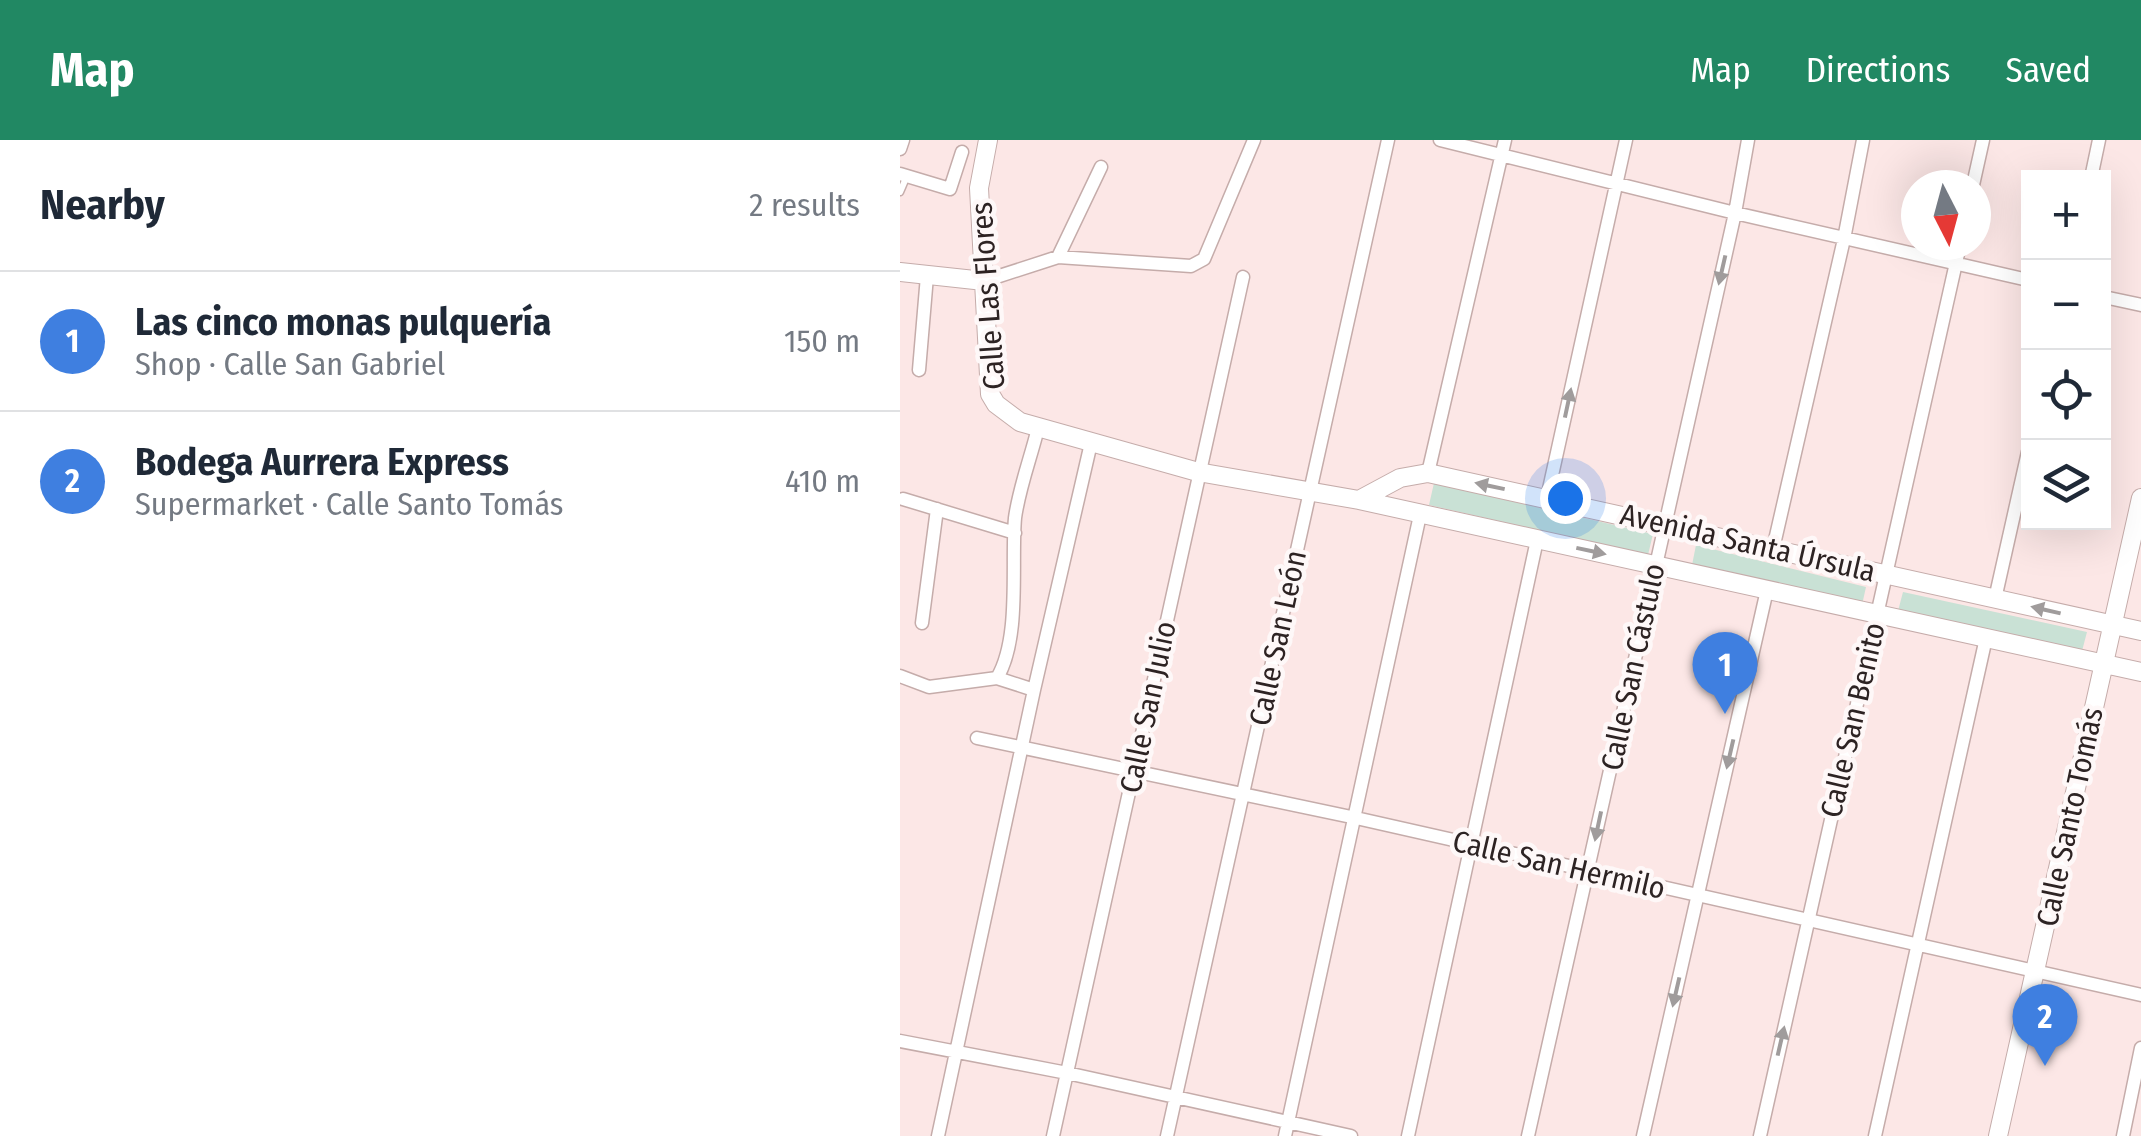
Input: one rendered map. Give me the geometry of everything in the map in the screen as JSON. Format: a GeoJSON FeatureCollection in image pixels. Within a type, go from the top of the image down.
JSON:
{"type":"FeatureCollection","features":[{"type":"Feature","properties":{"kind":"street"},"geometry":{"type":"LineString","coordinates":[[900,149],[903,140]]}},
{"type":"Feature","properties":{"kind":"street","name":"Calle Las Flores"},"geometry":{"type":"LineString","coordinates":[[988,140],[979,188],[990,394],[1006,413],[1038,428]]}},
{"type":"Feature","properties":{"kind":"street"},"geometry":{"type":"LineString","coordinates":[[900,272],[984,281],[1058,257],[1191,266],[1204,259],[1254,140]]}},
{"type":"Feature","properties":{"kind":"street","name":"Calle San León"},"geometry":{"type":"LineString","coordinates":[[1166,1136],[1388,140]]}},
{"type":"Feature","properties":{"kind":"street"},"geometry":{"type":"LineString","coordinates":[[1440,140],[1504,147],[1616,184],[2021,278]]}},
{"type":"Feature","properties":{"kind":"street"},"geometry":{"type":"LineString","coordinates":[[1547,498],[1626,140]]}},
{"type":"Feature","properties":{"kind":"street","name":"Calle San Cástulo"},"geometry":{"type":"LineString","coordinates":[[1528,1136],[1735,214],[1748,140]]}},
{"type":"Feature","properties":{"kind":"street"},"geometry":{"type":"LineString","coordinates":[[1773,549],[1863,140]]}},
{"type":"Feature","properties":{"kind":"street"},"geometry":{"type":"LineString","coordinates":[[1976,170],[1983,140]]}},
{"type":"Feature","properties":{"kind":"street"},"geometry":{"type":"LineString","coordinates":[[2093,170],[2099,140]]}},
{"type":"Feature","properties":{"kind":"street"},"geometry":{"type":"LineString","coordinates":[[1359,500],[1400,478],[1428,472],[1504,147]]}},
{"type":"Feature","properties":{"kind":"street"},"geometry":{"type":"LineString","coordinates":[[903,175],[950,189],[962,152]]}},
{"type":"Feature","properties":{"kind":"street"},"geometry":{"type":"LineString","coordinates":[[1058,257],[1102,167]]}},
{"type":"Feature","properties":{"kind":"street","name":"Calle San Benito"},"geometry":{"type":"LineString","coordinates":[[1760,1136],[1957,260]]}},
{"type":"Feature","properties":{"kind":"street"},"geometry":{"type":"LineString","coordinates":[[919,370],[928,276]]}},
{"type":"Feature","properties":{"kind":"street","name":"Calle San Julio"},"geometry":{"type":"LineString","coordinates":[[1053,1136],[1243,277]]}},
{"type":"Feature","properties":{"kind":"street"},"geometry":{"type":"LineString","coordinates":[[2111,299],[2141,305]]}},
{"type":"Feature","properties":{"kind":"street"},"geometry":{"type":"LineString","coordinates":[[996,678],[1007,654],[1017,561],[1016,515],[1038,428]]}},
{"type":"Feature","properties":{"kind":"street","name":"Avenida Santa Úrsula"},"geometry":{"type":"LineString","coordinates":[[1038,428],[1198,472],[1359,500],[2141,672]]}},
{"type":"Feature","properties":{"kind":"street"},"geometry":{"type":"LineString","coordinates":[[938,1136],[1091,443]]}},
{"type":"Feature","properties":{"kind":"street","name":"Avenida Santa Úrsula"},"geometry":{"type":"LineString","coordinates":[[1428,472],[2141,632]]}},
{"type":"Feature","properties":{"kind":"street"},"geometry":{"type":"LineString","coordinates":[[1995,599],[2021,483]]}},
{"type":"Feature","properties":{"kind":"street"},"geometry":{"type":"LineString","coordinates":[[902,498],[1015,533]]}},
{"type":"Feature","properties":{"kind":"street","name":"Calle Santo Tomás"},"geometry":{"type":"LineString","coordinates":[[1998,1136],[2141,498]]}},
{"type":"Feature","properties":{"kind":"street"},"geometry":{"type":"LineString","coordinates":[[922,622],[937,509]]}},
{"type":"Feature","properties":{"kind":"street"},"geometry":{"type":"LineString","coordinates":[[1287,1129],[1420,515]]}},
{"type":"Feature","properties":{"kind":"street"},"geometry":{"type":"LineString","coordinates":[[1408,1136],[1538,540]]}},
{"type":"Feature","properties":{"kind":"street"},"geometry":{"type":"LineString","coordinates":[[1643,1136],[1766,590]]}},
{"type":"Feature","properties":{"kind":"street"},"geometry":{"type":"LineString","coordinates":[[1875,1136],[1986,638]]}},
{"type":"Feature","properties":{"kind":"street"},"geometry":{"type":"LineString","coordinates":[[900,676],[928,687],[996,678],[1034,690]]}},
{"type":"Feature","properties":{"kind":"street","name":"Calle San Hermilo"},"geometry":{"type":"LineString","coordinates":[[977,738],[1356,818],[2141,995]]}},
{"type":"Feature","properties":{"kind":"street"},"geometry":{"type":"LineString","coordinates":[[900,1042],[1175,1097],[1287,1129],[1351,1136]]}},
{"type":"Feature","properties":{"kind":"street"},"geometry":{"type":"LineString","coordinates":[[2123,1136],[2141,1048]]}},
{"type":"Feature","properties":{"kind":"lane"},"geometry":{"type":"LineString","coordinates":[[900,192],[903,175]]}},
{"type":"Feature","properties":{"kind":"green space"},"geometry":{"type":"Polygon","coordinates":[[[1434,483],[1653,534],[1648,555],[1429,505],[1434,483]]]}},
{"type":"Feature","properties":{"kind":"green space"},"geometry":{"type":"Polygon","coordinates":[[[1696,545],[1866,587],[1862,605],[1692,565],[1696,545]]]}},
{"type":"Feature","properties":{"kind":"green space"},"geometry":{"type":"Polygon","coordinates":[[[1903,592],[2087,632],[2082,651],[1898,611],[1903,592]]]}},
{"type":"Feature","properties":{"kind":"place","name":"Las cinco monas pulquería"},"geometry":{"type":"Point","coordinates":[1725,714]}},
{"type":"Feature","properties":{"kind":"place","name":"Bodega Aurrera Express"},"geometry":{"type":"Point","coordinates":[2045,1066]}}]}
